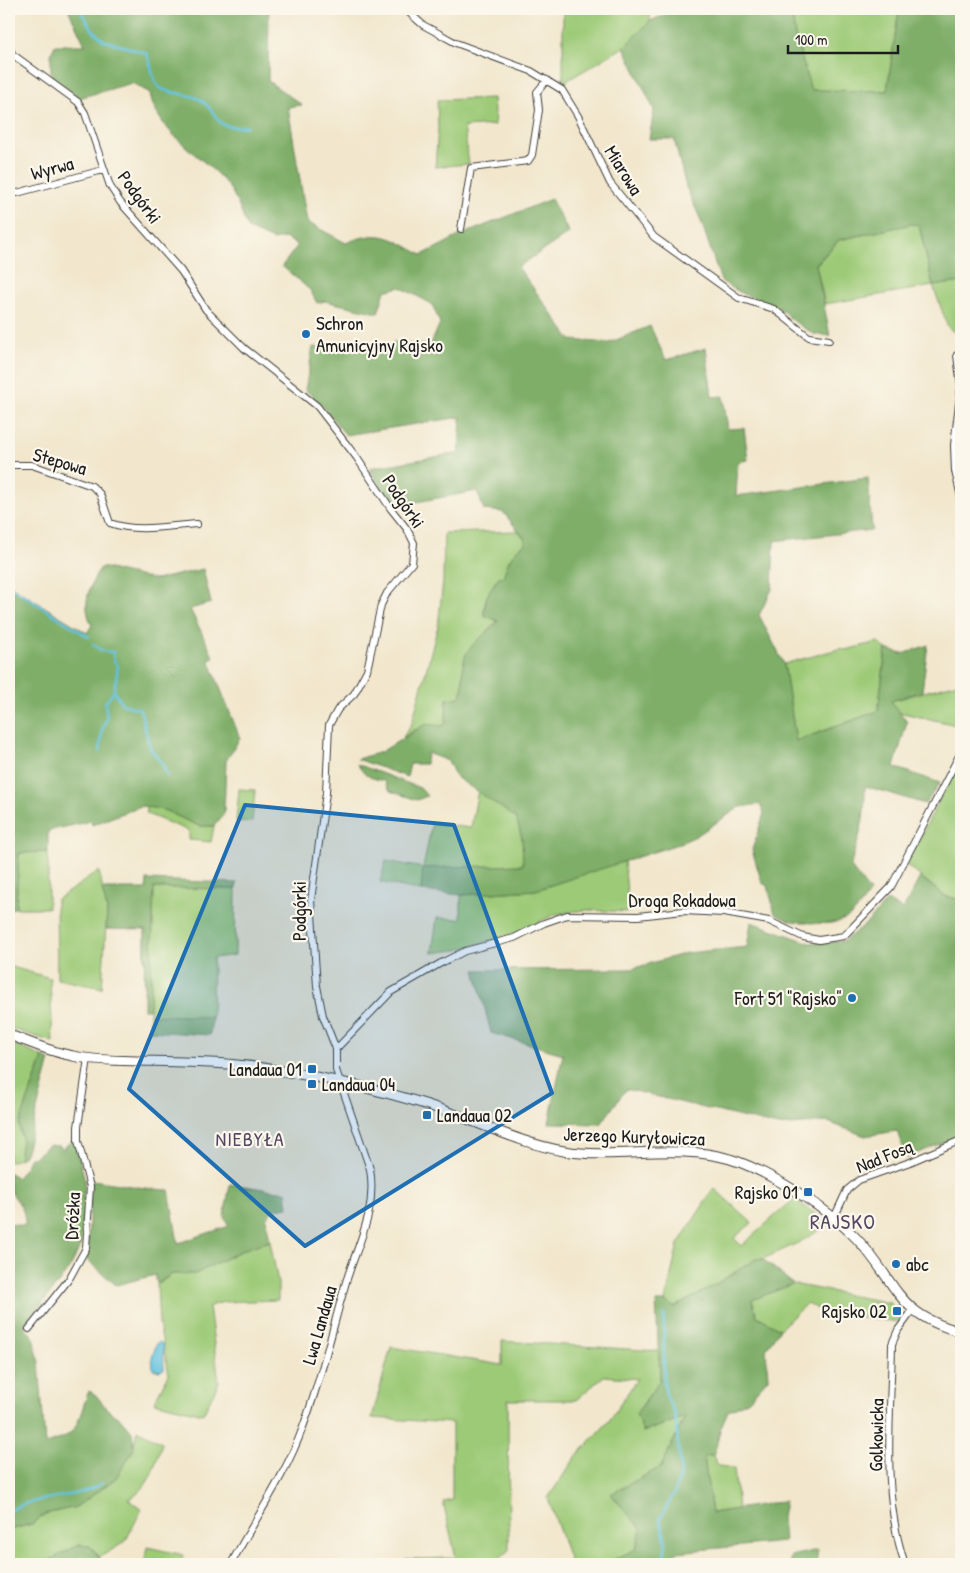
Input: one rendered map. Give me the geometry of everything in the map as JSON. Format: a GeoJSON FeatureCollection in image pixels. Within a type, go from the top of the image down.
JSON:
{"type":"FeatureCollection","features":[{"type":"Feature","properties":{"kind":"street","name":"Miarowa"},"geometry":{"type":"LineString","coordinates":[[405,9],[423,25],[450,40],[531,71],[562,90],[578,116],[610,183],[654,237],[739,298],[774,309],[809,337],[829,340]]}},
{"type":"Feature","properties":{"kind":"street","name":"Podgórki"},"geometry":{"type":"LineString","coordinates":[[9,46],[12,54],[78,102],[85,113],[103,170],[120,202],[181,271],[206,310],[244,348],[317,406],[357,458],[391,509],[407,529],[414,543],[412,563],[387,592],[381,605],[367,670],[354,694],[338,709],[329,725],[326,793],[311,900],[317,986],[323,1016],[336,1049],[336,1070],[340,1084]]}},
{"type":"Feature","properties":{"kind":"street"},"geometry":{"type":"LineString","coordinates":[[461,229],[471,168],[528,161],[532,155],[539,110],[537,92],[547,80]]}},
{"type":"Feature","properties":{"kind":"street","name":"Wyrwa"},"geometry":{"type":"LineString","coordinates":[[9,193],[17,193],[103,170]]}},
{"type":"Feature","properties":{"kind":"street"},"geometry":{"type":"LineString","coordinates":[[957,356],[961,387],[954,445],[955,471],[961,497]]}},
{"type":"Feature","properties":{"kind":"street","name":"Stepowa"},"geometry":{"type":"LineString","coordinates":[[9,465],[32,465],[92,486],[100,494],[110,523],[122,528],[197,524]]}},
{"type":"Feature","properties":{"kind":"street","name":"Droga Rokadowa"},"geometry":{"type":"LineString","coordinates":[[336,1049],[392,992],[441,963],[465,951],[514,938],[544,923],[567,915],[638,916],[683,911],[724,913],[769,921],[803,937],[820,940],[844,936],[892,887],[961,752]]}},
{"type":"Feature","properties":{"kind":"street","name":"Jerzego Kuryłowicza"},"geometry":{"type":"LineString","coordinates":[[9,1035],[54,1052],[88,1058],[240,1065],[275,1070],[418,1102],[535,1143],[566,1151],[594,1153],[696,1153],[729,1159],[767,1176],[834,1218],[866,1249],[901,1299],[913,1310],[937,1325],[961,1332]]}},
{"type":"Feature","properties":{"kind":"street","name":"Dróżka"},"geometry":{"type":"LineString","coordinates":[[29,1329],[69,1279],[86,1248],[90,1188],[80,1150],[78,1127],[88,1058]]}},
{"type":"Feature","properties":{"kind":"street","name":"Lwa Landaua"},"geometry":{"type":"LineString","coordinates":[[231,1564],[303,1428],[324,1365],[346,1282],[371,1209],[373,1185],[370,1169],[340,1084]]}},
{"type":"Feature","properties":{"kind":"street","name":"Nad Fosą"},"geometry":{"type":"LineString","coordinates":[[834,1218],[847,1190],[859,1180],[910,1162],[961,1140]]}},
{"type":"Feature","properties":{"kind":"street","name":"Golkowicka"},"geometry":{"type":"LineString","coordinates":[[905,1564],[896,1528],[889,1469],[892,1344],[898,1330],[913,1310]]}},
{"type":"Feature","properties":{"kind":"highlighted area"},"geometry":{"type":"Polygon","coordinates":[[[245,805],[454,825],[552,1093],[305,1246],[129,1089],[245,805]]]}},
{"type":"Feature","properties":{"kind":"green space"},"geometry":{"type":"Polygon","coordinates":[[[68,9],[269,9],[268,81],[302,105],[288,107],[307,222],[346,243],[369,236],[386,237],[422,255],[461,235],[551,199],[569,233],[518,267],[571,340],[609,343],[650,326],[666,360],[706,348],[712,397],[723,396],[728,429],[744,428],[748,460],[738,462],[736,496],[868,478],[872,530],[774,541],[772,589],[759,615],[784,664],[796,741],[878,711],[886,649],[902,654],[928,645],[922,691],[891,701],[907,722],[894,767],[940,783],[925,804],[865,786],[862,824],[851,867],[870,892],[853,914],[840,921],[823,924],[793,921],[775,914],[768,886],[762,883],[752,850],[764,813],[760,804],[740,807],[696,836],[678,844],[536,890],[461,895],[421,891],[423,868],[523,865],[522,838],[516,818],[456,777],[448,761],[427,753],[426,764],[410,764],[407,777],[357,759],[381,752],[426,724],[442,726],[446,723],[447,698],[460,697],[462,693],[463,666],[466,655],[473,644],[498,621],[484,615],[487,596],[499,577],[503,577],[513,554],[525,544],[525,539],[503,512],[484,510],[477,491],[394,506],[369,468],[459,453],[461,417],[346,435],[322,405],[305,390],[313,347],[349,349],[391,348],[393,342],[417,345],[431,344],[440,323],[432,304],[400,287],[385,291],[378,313],[325,301],[317,303],[310,290],[282,266],[298,245],[285,238],[273,240],[248,229],[228,186],[170,131],[154,107],[150,93],[132,83],[79,98],[51,76],[51,54],[55,45],[85,45],[68,9]]]}},
{"type":"Feature","properties":{"kind":"green space"},"geometry":{"type":"Polygon","coordinates":[[[563,9],[650,9],[650,21],[624,47],[563,83],[563,9]]]}},
{"type":"Feature","properties":{"kind":"green space"},"geometry":{"type":"Polygon","coordinates":[[[679,9],[791,9],[795,35],[811,90],[887,91],[899,9],[961,9],[961,282],[933,286],[919,225],[912,224],[839,240],[816,264],[830,336],[814,334],[795,322],[778,307],[743,294],[721,281],[700,218],[686,187],[674,139],[649,139],[654,110],[624,47],[650,21],[679,9]]]}},
{"type":"Feature","properties":{"kind":"green space"},"geometry":{"type":"Polygon","coordinates":[[[791,9],[899,9],[887,91],[811,90],[795,35],[791,9]]]}},
{"type":"Feature","properties":{"kind":"green space"},"geometry":{"type":"Polygon","coordinates":[[[493,98],[495,125],[464,127],[469,164],[435,167],[438,128],[437,100],[493,98]]]}},
{"type":"Feature","properties":{"kind":"green space"},"geometry":{"type":"Polygon","coordinates":[[[912,224],[919,225],[933,286],[825,304],[816,265],[839,240],[912,224]]]}},
{"type":"Feature","properties":{"kind":"green space"},"geometry":{"type":"Polygon","coordinates":[[[961,282],[961,361],[955,333],[948,327],[933,286],[961,282]]]}},
{"type":"Feature","properties":{"kind":"green space"},"geometry":{"type":"Polygon","coordinates":[[[520,531],[525,539],[525,544],[513,554],[503,577],[499,577],[493,585],[485,604],[484,615],[498,620],[466,654],[462,693],[460,697],[446,702],[446,723],[442,726],[414,730],[402,739],[412,723],[438,626],[443,581],[444,533],[520,531]]]}},
{"type":"Feature","properties":{"kind":"green space"},"geometry":{"type":"Polygon","coordinates":[[[101,567],[155,580],[203,569],[211,603],[190,609],[214,658],[209,660],[240,738],[226,761],[224,814],[214,826],[199,826],[164,810],[141,806],[92,825],[91,821],[48,831],[48,852],[19,853],[16,908],[9,909],[9,585],[87,633],[92,625],[87,610],[88,595],[101,567]]]}},
{"type":"Feature","properties":{"kind":"green space"},"geometry":{"type":"Polygon","coordinates":[[[878,642],[886,649],[878,711],[796,741],[784,664],[842,648],[845,650],[878,642]]]}},
{"type":"Feature","properties":{"kind":"green space"},"geometry":{"type":"Polygon","coordinates":[[[961,682],[961,726],[898,712],[891,701],[961,682]]]}},
{"type":"Feature","properties":{"kind":"green space"},"geometry":{"type":"Polygon","coordinates":[[[961,758],[961,900],[945,896],[906,865],[961,758]]]}},
{"type":"Feature","properties":{"kind":"green space"},"geometry":{"type":"Polygon","coordinates":[[[357,764],[420,788],[427,796],[417,800],[390,791],[384,781],[368,776],[357,764]]]}},
{"type":"Feature","properties":{"kind":"green space"},"geometry":{"type":"Polygon","coordinates":[[[239,789],[255,790],[252,822],[236,821],[239,789]]]}},
{"type":"Feature","properties":{"kind":"green space"},"geometry":{"type":"Polygon","coordinates":[[[478,790],[516,817],[522,838],[524,865],[424,868],[421,891],[380,882],[386,861],[423,868],[432,823],[471,828],[478,790]]]}},
{"type":"Feature","properties":{"kind":"green space"},"geometry":{"type":"Polygon","coordinates":[[[146,806],[164,810],[199,826],[214,826],[211,842],[189,840],[189,831],[147,814],[146,806]]]}},
{"type":"Feature","properties":{"kind":"green space"},"geometry":{"type":"Polygon","coordinates":[[[48,852],[48,908],[16,908],[19,853],[48,852]]]}},
{"type":"Feature","properties":{"kind":"green space"},"geometry":{"type":"Polygon","coordinates":[[[624,860],[629,912],[585,910],[556,914],[514,934],[457,950],[432,953],[437,918],[461,919],[461,895],[536,890],[624,860]]]}},
{"type":"Feature","properties":{"kind":"green space"},"geometry":{"type":"Polygon","coordinates":[[[99,871],[107,910],[102,988],[57,979],[56,900],[99,871]]]}},
{"type":"Feature","properties":{"kind":"green space"},"geometry":{"type":"Polygon","coordinates":[[[920,877],[944,896],[961,900],[961,1135],[906,1158],[897,1131],[865,1136],[828,1122],[778,1126],[626,1089],[601,1124],[549,1123],[563,1054],[491,1033],[475,970],[631,969],[686,953],[747,947],[751,922],[810,943],[844,941],[868,922],[887,901],[903,910],[920,877]]]}},
{"type":"Feature","properties":{"kind":"green space"},"geometry":{"type":"Polygon","coordinates":[[[147,880],[237,883],[236,889],[154,888],[150,1009],[144,1009],[145,930],[106,929],[107,910],[102,889],[146,889],[147,880]]]}},
{"type":"Feature","properties":{"kind":"green space"},"geometry":{"type":"Polygon","coordinates":[[[154,888],[236,889],[235,955],[213,958],[212,1017],[150,1015],[154,888]]]}},
{"type":"Feature","properties":{"kind":"green space"},"geometry":{"type":"Polygon","coordinates":[[[9,966],[50,978],[53,1042],[9,1028],[9,966]]]}},
{"type":"Feature","properties":{"kind":"green space"},"geometry":{"type":"Polygon","coordinates":[[[150,1015],[212,1017],[210,1035],[149,1031],[150,1015]]]}},
{"type":"Feature","properties":{"kind":"green space"},"geometry":{"type":"Polygon","coordinates":[[[9,1043],[43,1057],[19,1125],[22,1140],[19,1159],[9,1162],[9,1043]]]}},
{"type":"Feature","properties":{"kind":"green space"},"geometry":{"type":"Polygon","coordinates":[[[43,1057],[50,1060],[25,1155],[19,1159],[22,1140],[19,1125],[43,1057]]]}},
{"type":"Feature","properties":{"kind":"green space"},"geometry":{"type":"Polygon","coordinates":[[[74,1139],[85,1180],[81,1244],[71,1266],[24,1327],[33,1336],[39,1361],[45,1444],[66,1436],[72,1431],[79,1419],[89,1391],[96,1395],[107,1409],[121,1419],[132,1432],[134,1449],[116,1478],[76,1507],[45,1514],[32,1524],[9,1530],[9,1430],[13,1425],[9,1411],[9,1223],[25,1226],[25,1218],[21,1207],[11,1191],[9,1172],[17,1178],[29,1158],[33,1158],[49,1145],[60,1146],[62,1149],[74,1139]]]}},
{"type":"Feature","properties":{"kind":"green space"},"geometry":{"type":"Polygon","coordinates":[[[91,1180],[169,1190],[178,1243],[229,1226],[224,1217],[230,1184],[286,1192],[288,1207],[275,1209],[266,1218],[270,1241],[242,1250],[195,1274],[172,1274],[157,1284],[155,1275],[116,1285],[87,1260],[91,1180]]]}},
{"type":"Feature","properties":{"kind":"green space"},"geometry":{"type":"Polygon","coordinates":[[[714,1188],[752,1223],[734,1238],[741,1246],[794,1199],[830,1224],[800,1242],[763,1259],[756,1259],[708,1289],[674,1307],[665,1302],[678,1244],[714,1188]]]}},
{"type":"Feature","properties":{"kind":"green space"},"geometry":{"type":"Polygon","coordinates":[[[270,1241],[278,1283],[278,1300],[224,1302],[209,1306],[219,1382],[203,1414],[154,1402],[169,1374],[159,1324],[157,1285],[172,1274],[195,1274],[242,1250],[270,1241]]]}},
{"type":"Feature","properties":{"kind":"green space"},"geometry":{"type":"Polygon","coordinates":[[[756,1259],[763,1259],[793,1284],[752,1300],[757,1316],[780,1329],[766,1349],[768,1378],[749,1400],[728,1411],[721,1427],[714,1455],[704,1457],[712,1513],[785,1501],[782,1518],[784,1542],[677,1552],[670,1559],[670,1564],[611,1564],[610,1561],[636,1549],[641,1529],[611,1494],[661,1467],[685,1417],[643,1432],[636,1414],[660,1380],[656,1302],[665,1302],[675,1307],[756,1259]]]}},
{"type":"Feature","properties":{"kind":"green space"},"geometry":{"type":"Polygon","coordinates":[[[793,1284],[890,1303],[902,1317],[900,1322],[827,1314],[807,1303],[780,1329],[757,1316],[752,1300],[793,1284]]]}},
{"type":"Feature","properties":{"kind":"green space"},"geometry":{"type":"Polygon","coordinates":[[[502,1341],[659,1351],[660,1380],[636,1414],[643,1432],[685,1417],[661,1467],[611,1494],[641,1529],[636,1549],[611,1561],[611,1564],[571,1564],[548,1498],[575,1458],[609,1421],[637,1379],[604,1376],[576,1400],[508,1400],[509,1550],[493,1564],[405,1564],[405,1559],[456,1558],[443,1502],[452,1500],[452,1423],[372,1418],[391,1347],[502,1365],[502,1341]]]}},
{"type":"Feature","properties":{"kind":"green space"},"geometry":{"type":"Polygon","coordinates":[[[137,1430],[162,1443],[151,1476],[141,1490],[128,1499],[142,1509],[125,1542],[100,1557],[90,1546],[79,1545],[42,1564],[9,1564],[9,1530],[32,1524],[45,1514],[76,1507],[116,1478],[133,1449],[137,1430]]]}},
{"type":"Feature","properties":{"kind":"green space"},"geometry":{"type":"Polygon","coordinates":[[[714,1455],[718,1466],[734,1468],[738,1509],[712,1513],[704,1456],[714,1455]]]}},
{"type":"Feature","properties":{"kind":"green space"},"geometry":{"type":"Polygon","coordinates":[[[79,1545],[90,1546],[102,1561],[96,1564],[42,1564],[79,1545]]]}},
{"type":"Feature","properties":{"kind":"green space"},"geometry":{"type":"Polygon","coordinates":[[[147,1547],[184,1555],[178,1564],[144,1564],[147,1547]]]}},
{"type":"Feature","properties":{"kind":"green space"},"geometry":{"type":"Polygon","coordinates":[[[818,1550],[816,1564],[789,1564],[791,1556],[818,1550]]]}},
{"type":"Feature","properties":{"kind":"water"},"geometry":{"type":"Polygon","coordinates":[[[159,1342],[163,1345],[164,1369],[159,1371],[153,1369],[152,1357],[159,1342]]]}},
{"type":"Feature","properties":{"kind":"waterway"},"geometry":{"type":"LineString","coordinates":[[79,9],[93,30],[103,40],[146,53],[155,81],[160,88],[196,97],[208,106],[222,124],[235,127],[247,126]]}},
{"type":"Feature","properties":{"kind":"waterway"},"geometry":{"type":"LineString","coordinates":[[9,586],[89,637]]}},
{"type":"Feature","properties":{"kind":"waterway"},"geometry":{"type":"LineString","coordinates":[[93,644],[102,651],[113,652],[114,661],[118,666],[114,691],[105,703],[107,718],[102,730],[100,751]]}},
{"type":"Feature","properties":{"kind":"waterway"},"geometry":{"type":"LineString","coordinates":[[114,691],[122,704],[139,709],[141,712],[150,748],[163,765],[167,776]]}},
{"type":"Feature","properties":{"kind":"waterway"},"geometry":{"type":"LineString","coordinates":[[663,1564],[666,1542],[660,1519],[676,1490],[681,1472],[675,1414],[666,1395],[664,1383],[664,1314]]}},
{"type":"Feature","properties":{"kind":"waterway"},"geometry":{"type":"LineString","coordinates":[[9,1511],[31,1502],[79,1493],[102,1483]]}},
{"type":"Feature","properties":{"kind":"place","name":"Schron Amunicyjny Rajsko"},"geometry":{"type":"Point","coordinates":[306,334]}},
{"type":"Feature","properties":{"kind":"place","name":"Fort 51 \"Rajsko\""},"geometry":{"type":"Point","coordinates":[852,998]}},
{"type":"Feature","properties":{"kind":"place","name":"Landaua 01"},"geometry":{"type":"Point","coordinates":[312,1069]}},
{"type":"Feature","properties":{"kind":"place","name":"Landaua 04"},"geometry":{"type":"Point","coordinates":[312,1084]}},
{"type":"Feature","properties":{"kind":"place","name":"Landaua 02"},"geometry":{"type":"Point","coordinates":[427,1115]}},
{"type":"Feature","properties":{"kind":"place","name":"Rajsko 01"},"geometry":{"type":"Point","coordinates":[808,1192]}},
{"type":"Feature","properties":{"kind":"place","name":"abc"},"geometry":{"type":"Point","coordinates":[896,1264]}},
{"type":"Feature","properties":{"kind":"place","name":"Rajsko 02"},"geometry":{"type":"Point","coordinates":[897,1311]}},
{"type":"Feature","properties":{"kind":"district","name":"NIEBYŁA"},"geometry":{"type":"Point","coordinates":[250,1139]}},
{"type":"Feature","properties":{"kind":"district","name":"RAJSKO"},"geometry":{"type":"Point","coordinates":[843,1222]}}]}
